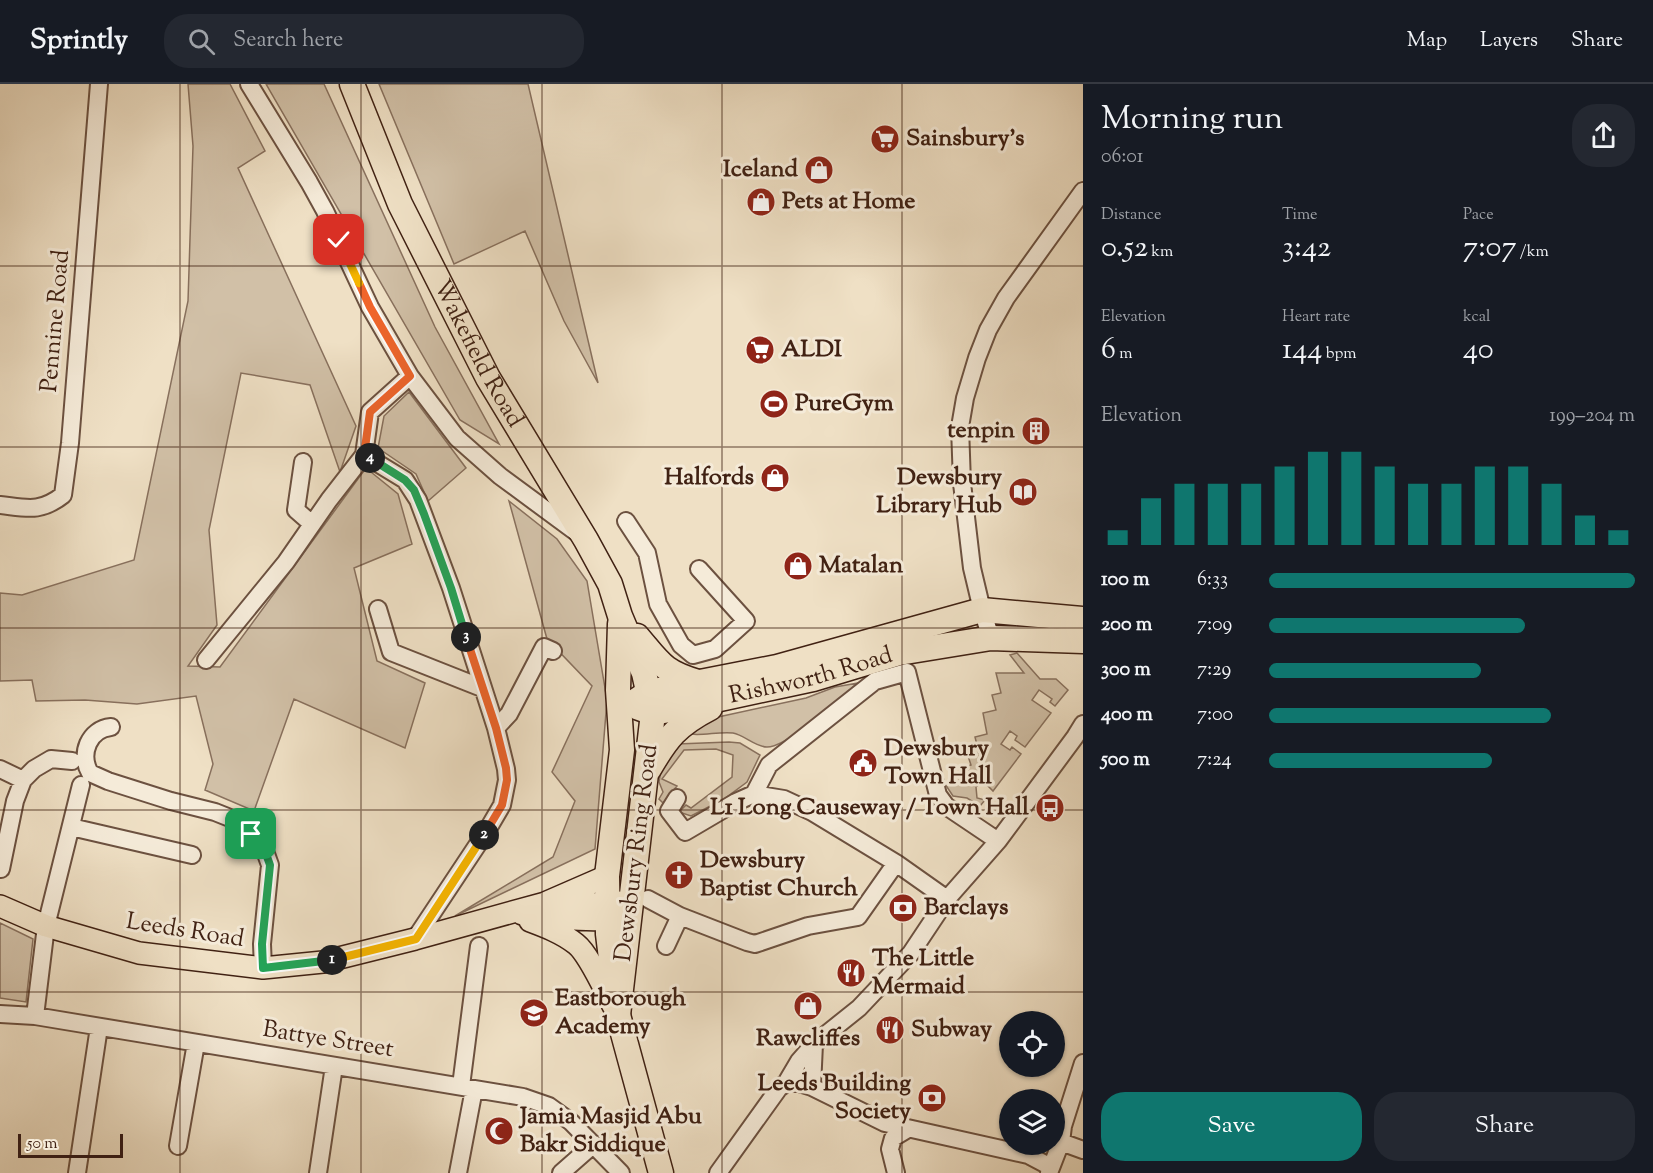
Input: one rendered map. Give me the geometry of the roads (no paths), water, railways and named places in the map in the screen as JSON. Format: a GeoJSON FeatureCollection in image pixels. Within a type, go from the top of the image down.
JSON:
{"type":"FeatureCollection","features":[{"type":"Feature","properties":{"kind":"highway","name":"Wakefield Road"},"geometry":{"type":"LineString","coordinates":[[352,84],[400,204],[488,378],[610,584],[620,616],[644,673],[634,696]]}},
{"type":"Feature","properties":{"kind":"highway"},"geometry":{"type":"LineString","coordinates":[[982,610],[1083,619]]}},
{"type":"Feature","properties":{"kind":"highway","name":"Rishworth Road"},"geometry":{"type":"LineString","coordinates":[[634,696],[777,667],[982,610]]}},
{"type":"Feature","properties":{"kind":"highway","name":"Wakefield Road"},"geometry":{"type":"LineString","coordinates":[[620,616],[634,696]]}},
{"type":"Feature","properties":{"kind":"highway"},"geometry":{"type":"LineString","coordinates":[[620,616],[662,666],[676,676],[700,682]]}},
{"type":"Feature","properties":{"kind":"highway","name":"Rishworth Road"},"geometry":{"type":"LineString","coordinates":[[634,696],[733,696],[813,679],[899,653],[991,638],[1083,641]]}},
{"type":"Feature","properties":{"kind":"highway","name":"Dewsbury Ring Road"},"geometry":{"type":"LineString","coordinates":[[623,908],[607,876],[621,750],[634,696]]}},
{"type":"Feature","properties":{"kind":"highway","name":"Dewsbury Ring Road"},"geometry":{"type":"LineString","coordinates":[[634,696],[646,774],[623,908],[608,934],[618,1015],[661,1173]]}},
{"type":"Feature","properties":{"kind":"highway"},"geometry":{"type":"LineString","coordinates":[[646,774],[664,744],[687,720],[733,696]]}},
{"type":"Feature","properties":{"kind":"main road","name":"Leeds Road"},"geometry":{"type":"LineString","coordinates":[[0,906],[46,926],[139,953],[263,968],[323,962],[416,939],[545,903],[607,876]]}},
{"type":"Feature","properties":{"kind":"main road","name":"Leeds Road"},"geometry":{"type":"LineString","coordinates":[[545,903],[623,908]]}},
{"type":"Feature","properties":{"kind":"main road","name":"Leeds Road"},"geometry":{"type":"LineString","coordinates":[[506,913],[586,919],[623,908]]}},
{"type":"Feature","properties":{"kind":"main road"},"geometry":{"type":"LineString","coordinates":[[506,913],[552,929],[577,944],[618,1015]]}},
{"type":"Feature","properties":{"kind":"street","name":"Pennine Road"},"geometry":{"type":"LineString","coordinates":[[0,505],[32,509],[49,505],[63,495],[70,443],[99,84]]}},
{"type":"Feature","properties":{"kind":"street"},"geometry":{"type":"LineString","coordinates":[[249,84],[325,211],[370,307],[410,376],[457,438],[500,476],[586,540]]}},
{"type":"Feature","properties":{"kind":"street"},"geometry":{"type":"LineString","coordinates":[[991,638],[972,568],[962,483],[960,427],[964,398],[976,358],[1006,298],[1083,191]]}},
{"type":"Feature","properties":{"kind":"street"},"geometry":{"type":"LineString","coordinates":[[206,660],[286,562],[364,455],[370,412],[410,376]]}},
{"type":"Feature","properties":{"kind":"street"},"geometry":{"type":"LineString","coordinates":[[364,455],[405,480],[418,500],[451,588],[496,728],[507,780],[502,805],[416,939]]}},
{"type":"Feature","properties":{"kind":"street"},"geometry":{"type":"LineString","coordinates":[[303,462],[296,510],[312,524]]}},
{"type":"Feature","properties":{"kind":"street"},"geometry":{"type":"LineString","coordinates":[[626,521],[646,553],[658,604],[681,645],[693,655],[715,649],[746,621],[699,569]]}},
{"type":"Feature","properties":{"kind":"street"},"geometry":{"type":"LineString","coordinates":[[378,609],[392,652],[482,688]]}},
{"type":"Feature","properties":{"kind":"street"},"geometry":{"type":"LineString","coordinates":[[496,728],[509,714],[544,647],[554,651]]}},
{"type":"Feature","properties":{"kind":"street"},"geometry":{"type":"LineString","coordinates":[[754,794],[769,765],[774,761],[875,681],[907,672],[938,795],[946,806],[998,841]]}},
{"type":"Feature","properties":{"kind":"street"},"geometry":{"type":"LineString","coordinates":[[718,1173],[779,1088],[786,1083],[799,1061],[814,1044],[858,1008],[911,953],[947,899],[998,841],[1083,724]]}},
{"type":"Feature","properties":{"kind":"street"},"geometry":{"type":"LineString","coordinates":[[111,727],[97,732],[88,744],[84,760],[90,773],[171,801],[226,816],[244,827],[265,851],[270,865],[262,944],[263,968]]}},
{"type":"Feature","properties":{"kind":"street"},"geometry":{"type":"LineString","coordinates":[[1,869],[15,801],[23,780],[34,769],[51,759],[72,761]]}},
{"type":"Feature","properties":{"kind":"street"},"geometry":{"type":"LineString","coordinates":[[0,769],[23,780]]}},
{"type":"Feature","properties":{"kind":"street"},"geometry":{"type":"LineString","coordinates":[[35,1016],[46,926],[81,785]]}},
{"type":"Feature","properties":{"kind":"street"},"geometry":{"type":"LineString","coordinates":[[678,798],[669,811],[685,832],[754,794],[784,800],[812,812],[896,863],[947,899]]}},
{"type":"Feature","properties":{"kind":"street"},"geometry":{"type":"LineString","coordinates":[[71,827],[192,855]]}},
{"type":"Feature","properties":{"kind":"street"},"geometry":{"type":"LineString","coordinates":[[623,908],[680,916],[755,944],[808,926],[858,917],[896,863]]}},
{"type":"Feature","properties":{"kind":"street"},"geometry":{"type":"LineString","coordinates":[[666,946],[680,916]]}},
{"type":"Feature","properties":{"kind":"street"},"geometry":{"type":"LineString","coordinates":[[458,1173],[479,946]]}},
{"type":"Feature","properties":{"kind":"street","name":"Battye Street"},"geometry":{"type":"LineString","coordinates":[[0,1014],[35,1016],[523,1097],[549,1106],[571,1122],[621,1173]]}},
{"type":"Feature","properties":{"kind":"street"},"geometry":{"type":"LineString","coordinates":[[77,1173],[99,1027]]}},
{"type":"Feature","properties":{"kind":"street"},"geometry":{"type":"LineString","coordinates":[[179,1146],[196,1043]]}},
{"type":"Feature","properties":{"kind":"street"},"geometry":{"type":"LineString","coordinates":[[812,1087],[814,1044]]}},
{"type":"Feature","properties":{"kind":"street"},"geometry":{"type":"LineString","coordinates":[[1065,1121],[1080,1081],[1083,1063]]}},
{"type":"Feature","properties":{"kind":"street"},"geometry":{"type":"LineString","coordinates":[[318,1173],[334,1066]]}},
{"type":"Feature","properties":{"kind":"street"},"geometry":{"type":"LineString","coordinates":[[786,1083],[799,1083],[812,1087],[877,1120],[1028,1155],[1050,1170],[1056,1155]]}},
{"type":"Feature","properties":{"kind":"street"},"geometry":{"type":"LineString","coordinates":[[896,1173],[890,1149],[893,1138],[908,1128]]}},
{"type":"Feature","properties":{"kind":"street"},"geometry":{"type":"LineString","coordinates":[[1065,1143],[1083,1150]]}},
{"type":"Feature","properties":{"kind":"street"},"geometry":{"type":"LineString","coordinates":[[561,1173],[594,1144]]}},
{"type":"Feature","properties":{"kind":"place","name":"Sainsbury's"},"geometry":{"type":"Point","coordinates":[885,139]}},
{"type":"Feature","properties":{"kind":"place","name":"Iceland"},"geometry":{"type":"Point","coordinates":[819,170]}},
{"type":"Feature","properties":{"kind":"place","name":"Pets at Home"},"geometry":{"type":"Point","coordinates":[761,202]}},
{"type":"Feature","properties":{"kind":"place","name":"ALDI"},"geometry":{"type":"Point","coordinates":[760,350]}},
{"type":"Feature","properties":{"kind":"place","name":"PureGym"},"geometry":{"type":"Point","coordinates":[774,404]}},
{"type":"Feature","properties":{"kind":"place","name":"tenpin"},"geometry":{"type":"Point","coordinates":[1036,431]}},
{"type":"Feature","properties":{"kind":"place","name":"Halfords"},"geometry":{"type":"Point","coordinates":[775,478]}},
{"type":"Feature","properties":{"kind":"place","name":"Dewsbury Library Hub"},"geometry":{"type":"Point","coordinates":[1023,492]}},
{"type":"Feature","properties":{"kind":"place","name":"Matalan"},"geometry":{"type":"Point","coordinates":[798,566]}},
{"type":"Feature","properties":{"kind":"place","name":"Dewsbury Town Hall"},"geometry":{"type":"Point","coordinates":[863,763]}},
{"type":"Feature","properties":{"kind":"place","name":"L1 Long Causeway / Town Hall"},"geometry":{"type":"Point","coordinates":[1050,808]}},
{"type":"Feature","properties":{"kind":"place","name":"Dewsbury Baptist Church"},"geometry":{"type":"Point","coordinates":[679,875]}},
{"type":"Feature","properties":{"kind":"place","name":"Barclays"},"geometry":{"type":"Point","coordinates":[903,908]}},
{"type":"Feature","properties":{"kind":"place","name":"The Little Mermaid"},"geometry":{"type":"Point","coordinates":[851,973]}},
{"type":"Feature","properties":{"kind":"place","name":"Rawcliffes"},"geometry":{"type":"Point","coordinates":[808,1006]}},
{"type":"Feature","properties":{"kind":"place","name":"Eastborough Academy"},"geometry":{"type":"Point","coordinates":[534,1013]}},
{"type":"Feature","properties":{"kind":"place","name":"Subway"},"geometry":{"type":"Point","coordinates":[890,1030]}},
{"type":"Feature","properties":{"kind":"place","name":"Leeds Building Society"},"geometry":{"type":"Point","coordinates":[932,1098]}},
{"type":"Feature","properties":{"kind":"place","name":"Jamia Masjid Abu Bakr Siddique"},"geometry":{"type":"Point","coordinates":[499,1131]}}]}
